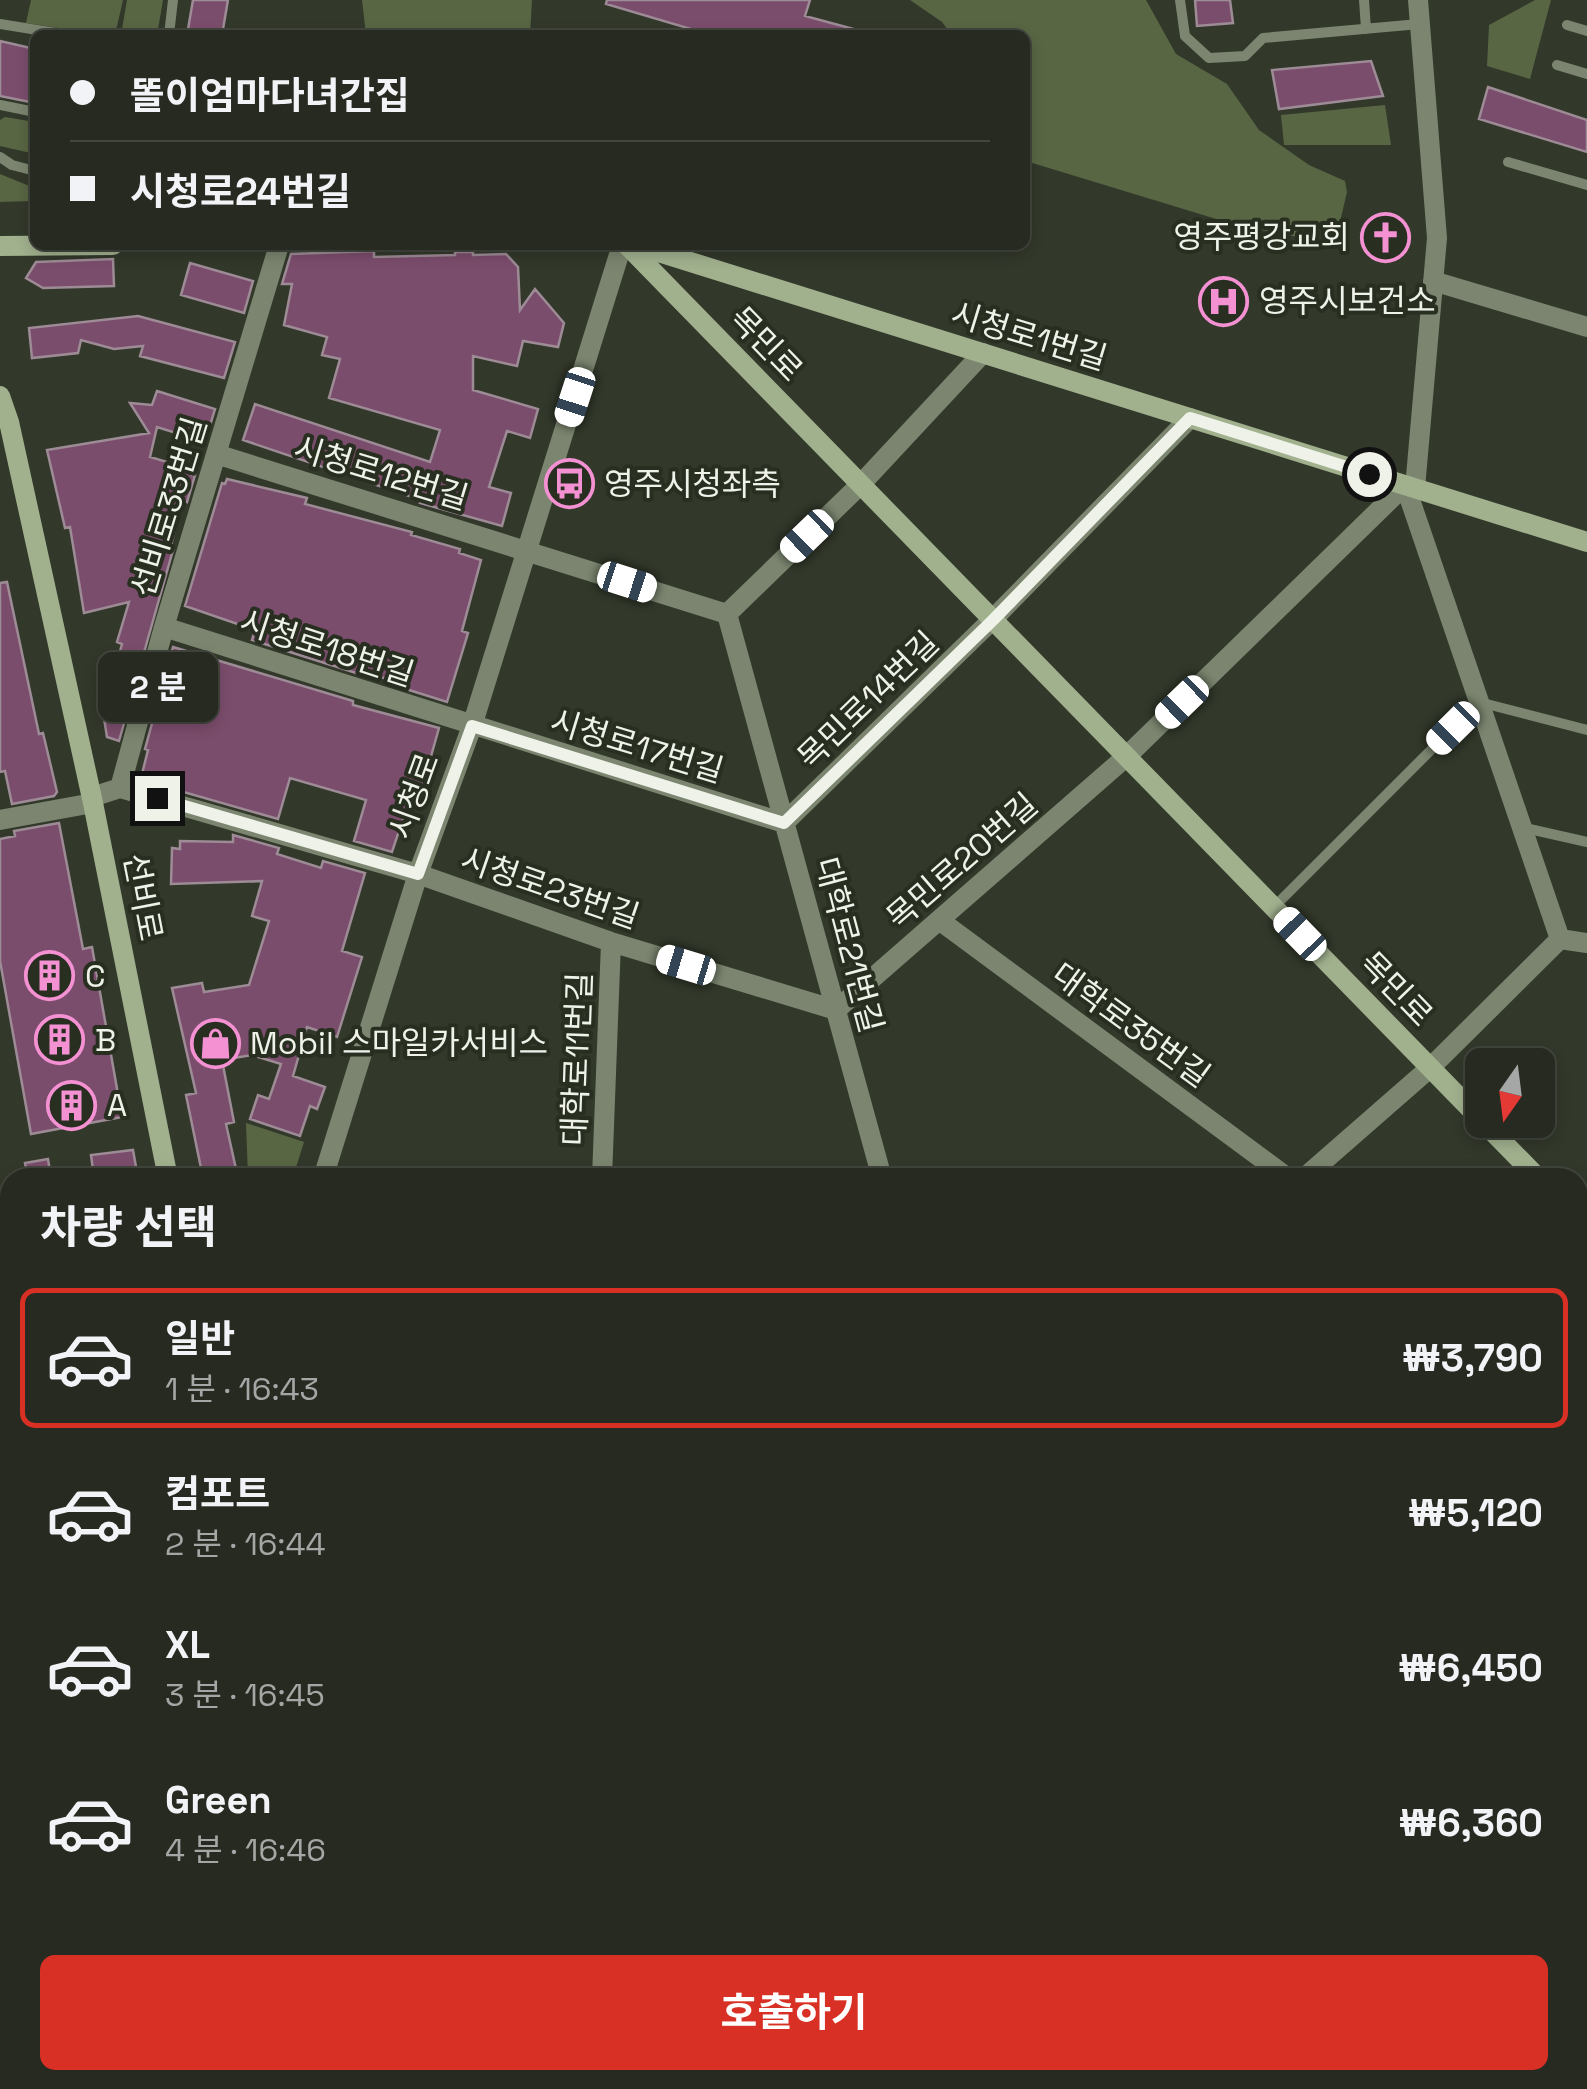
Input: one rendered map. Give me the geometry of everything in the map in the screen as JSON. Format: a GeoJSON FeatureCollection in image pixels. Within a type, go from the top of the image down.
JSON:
{"type":"FeatureCollection","features":[{"type":"Feature","properties":{"kind":"main road"},"geometry":{"type":"LineString","coordinates":[[0,246],[30,245]]}},
{"type":"Feature","properties":{"kind":"main road","name":"목민로"},"geometry":{"type":"LineString","coordinates":[[630,250],[1528,1168]]}},
{"type":"Feature","properties":{"kind":"main road","name":"시청로1번길"},"geometry":{"type":"LineString","coordinates":[[652,250],[1587,542]]}},
{"type":"Feature","properties":{"kind":"main road","name":"선비로"},"geometry":{"type":"LineString","coordinates":[[0,396],[10,422],[93,800],[166,1168]]}},
{"type":"Feature","properties":{"kind":"street"},"geometry":{"type":"LineString","coordinates":[[1418,0],[1437,238],[1410,487],[1560,939]]}},
{"type":"Feature","properties":{"kind":"street","name":"선비로33번길"},"geometry":{"type":"LineString","coordinates":[[120,788],[164,627],[277,250]]}},
{"type":"Feature","properties":{"kind":"street","name":"시청로"},"geometry":{"type":"LineString","coordinates":[[326,1168],[418,874],[472,726],[623,250]]}},
{"type":"Feature","properties":{"kind":"street"},"geometry":{"type":"LineString","coordinates":[[1433,281],[1587,327]]}},
{"type":"Feature","properties":{"kind":"street"},"geometry":{"type":"LineString","coordinates":[[527,550],[727,614],[861,484],[983,354]]}},
{"type":"Feature","properties":{"kind":"street"},"geometry":{"type":"LineString","coordinates":[[993,620],[1190,418]]}},
{"type":"Feature","properties":{"kind":"street","name":"시청로12번길"},"geometry":{"type":"LineString","coordinates":[[216,454],[527,550]]}},
{"type":"Feature","properties":{"kind":"street"},"geometry":{"type":"LineString","coordinates":[[1127,756],[1410,487]]}},
{"type":"Feature","properties":{"kind":"street","name":"대학로21번길"},"geometry":{"type":"LineString","coordinates":[[727,614],[879,1168]]}},
{"type":"Feature","properties":{"kind":"street","name":"목민로14번길"},"geometry":{"type":"LineString","coordinates":[[784,823],[993,620]]}},
{"type":"Feature","properties":{"kind":"street","name":"시청로18번길"},"geometry":{"type":"LineString","coordinates":[[164,627],[472,726]]}},
{"type":"Feature","properties":{"kind":"street","name":"시청로17번길"},"geometry":{"type":"LineString","coordinates":[[472,726],[784,823]]}},
{"type":"Feature","properties":{"kind":"street","name":"목민로20번길"},"geometry":{"type":"LineString","coordinates":[[836,1010],[1127,756]]}},
{"type":"Feature","properties":{"kind":"street"},"geometry":{"type":"LineString","coordinates":[[0,820],[93,800],[120,788]]}},
{"type":"Feature","properties":{"kind":"street","name":"시청로23번길"},"geometry":{"type":"LineString","coordinates":[[120,788],[418,874],[611,942],[836,1010]]}},
{"type":"Feature","properties":{"kind":"street","name":"대학로35번길"},"geometry":{"type":"LineString","coordinates":[[939,920],[1274,1168]]}},
{"type":"Feature","properties":{"kind":"street"},"geometry":{"type":"LineString","coordinates":[[1560,939],[1587,943]]}},
{"type":"Feature","properties":{"kind":"street"},"geometry":{"type":"LineString","coordinates":[[1315,1168],[1430,1068],[1560,939]]}},
{"type":"Feature","properties":{"kind":"street","name":"대학로11번길"},"geometry":{"type":"LineString","coordinates":[[602,1168],[611,942]]}},
{"type":"Feature","properties":{"kind":"lane"},"geometry":{"type":"LineString","coordinates":[[170,30],[173,0]]}},
{"type":"Feature","properties":{"kind":"lane"},"geometry":{"type":"LineString","coordinates":[[1180,0],[1186,36],[1209,58],[1245,56],[1262,38],[1420,24]]}},
{"type":"Feature","properties":{"kind":"lane"},"geometry":{"type":"LineString","coordinates":[[1364,0],[1366,29]]}},
{"type":"Feature","properties":{"kind":"lane"},"geometry":{"type":"LineString","coordinates":[[0,24],[37,30]]}},
{"type":"Feature","properties":{"kind":"lane"},"geometry":{"type":"LineString","coordinates":[[1567,25],[1587,31]]}},
{"type":"Feature","properties":{"kind":"lane"},"geometry":{"type":"LineString","coordinates":[[1557,64],[1587,74]]}},
{"type":"Feature","properties":{"kind":"lane"},"geometry":{"type":"LineString","coordinates":[[0,105],[30,111]]}},
{"type":"Feature","properties":{"kind":"lane"},"geometry":{"type":"LineString","coordinates":[[0,157],[30,170]]}},
{"type":"Feature","properties":{"kind":"lane"},"geometry":{"type":"LineString","coordinates":[[1508,162],[1587,185]]}},
{"type":"Feature","properties":{"kind":"lane"},"geometry":{"type":"LineString","coordinates":[[1274,907],[1479,702],[1587,730]]}},
{"type":"Feature","properties":{"kind":"lane"},"geometry":{"type":"LineString","coordinates":[[1522,828],[1587,842]]}},
{"type":"Feature","properties":{"kind":"green space"},"geometry":{"type":"Polygon","coordinates":[[[31,0],[123,0],[116,30],[72,30],[26,23],[31,0]]]}},
{"type":"Feature","properties":{"kind":"green space"},"geometry":{"type":"Polygon","coordinates":[[[127,0],[163,0],[158,30],[122,30],[127,0]]]}},
{"type":"Feature","properties":{"kind":"green space"},"geometry":{"type":"Polygon","coordinates":[[[362,0],[532,0],[530,30],[365,30],[362,0]]]}},
{"type":"Feature","properties":{"kind":"green space"},"geometry":{"type":"Polygon","coordinates":[[[910,0],[1146,0],[1176,54],[1227,84],[1259,130],[1309,165],[1345,181],[1347,192],[1340,222],[1303,238],[1236,225],[1030,162],[1030,30],[948,30],[910,0]]]}},
{"type":"Feature","properties":{"kind":"green space"},"geometry":{"type":"Polygon","coordinates":[[[1535,0],[1551,0],[1530,79],[1487,66],[1489,25],[1535,0]]]}},
{"type":"Feature","properties":{"kind":"green space"},"geometry":{"type":"Polygon","coordinates":[[[1385,105],[1391,145],[1284,145],[1281,115],[1385,105]]]}},
{"type":"Feature","properties":{"kind":"green space"},"geometry":{"type":"Polygon","coordinates":[[[5,117],[30,121],[30,153],[0,146],[0,120],[5,117]]]}},
{"type":"Feature","properties":{"kind":"green space"},"geometry":{"type":"Polygon","coordinates":[[[0,174],[30,186],[30,201],[0,202],[0,174]]]}},
{"type":"Feature","properties":{"kind":"green space"},"geometry":{"type":"Polygon","coordinates":[[[246,1123],[304,1142],[296,1168],[248,1168],[246,1123]]]}},
{"type":"Feature","properties":{"kind":"building"},"geometry":{"type":"Polygon","coordinates":[[[193,0],[228,0],[223,30],[188,30],[193,0]]]}},
{"type":"Feature","properties":{"kind":"building"},"geometry":{"type":"Polygon","coordinates":[[[607,0],[810,0],[805,16],[857,30],[694,30],[606,4],[607,0]]]}},
{"type":"Feature","properties":{"kind":"building"},"geometry":{"type":"Polygon","coordinates":[[[1195,0],[1230,0],[1233,23],[1197,26],[1195,0]]]}},
{"type":"Feature","properties":{"kind":"building"},"geometry":{"type":"Polygon","coordinates":[[[0,41],[30,48],[30,102],[0,96],[0,41]]]}},
{"type":"Feature","properties":{"kind":"building"},"geometry":{"type":"Polygon","coordinates":[[[1371,61],[1383,96],[1279,109],[1272,70],[1371,61]]]}},
{"type":"Feature","properties":{"kind":"building"},"geometry":{"type":"Polygon","coordinates":[[[1488,87],[1587,120],[1587,152],[1479,119],[1488,87]]]}},
{"type":"Feature","properties":{"kind":"building"},"geometry":{"type":"Polygon","coordinates":[[[374,251],[374,257],[455,252],[506,254],[518,267],[520,310],[535,289],[564,323],[558,347],[523,341],[517,366],[473,356],[473,390],[538,409],[530,438],[507,431],[489,487],[511,493],[502,526],[420,503],[421,500],[243,440],[255,404],[430,462],[440,430],[329,398],[340,359],[322,355],[327,337],[284,325],[292,284],[282,284],[291,254],[374,251]]]}},
{"type":"Feature","properties":{"kind":"building"},"geometry":{"type":"Polygon","coordinates":[[[113,259],[114,286],[43,288],[26,278],[36,262],[113,259]]]}},
{"type":"Feature","properties":{"kind":"building"},"geometry":{"type":"Polygon","coordinates":[[[190,263],[253,281],[244,313],[181,295],[190,263]]]}},
{"type":"Feature","properties":{"kind":"building"},"geometry":{"type":"Polygon","coordinates":[[[138,316],[235,342],[224,378],[140,356],[143,346],[114,349],[81,340],[78,353],[32,358],[29,328],[138,316]]]}},
{"type":"Feature","properties":{"kind":"building"},"geometry":{"type":"Polygon","coordinates":[[[157,391],[215,409],[205,442],[157,427],[150,457],[194,470],[195,475],[187,502],[182,500],[173,550],[119,741],[107,737],[103,712],[129,602],[84,613],[70,527],[65,528],[47,450],[149,433],[130,403],[152,405],[157,391]]]}},
{"type":"Feature","properties":{"kind":"building"},"geometry":{"type":"Polygon","coordinates":[[[227,479],[307,498],[305,504],[412,532],[411,535],[460,549],[459,553],[481,560],[462,631],[468,633],[447,702],[360,670],[359,674],[252,640],[255,630],[185,606],[222,483],[227,479]]]}},
{"type":"Feature","properties":{"kind":"building"},"geometry":{"type":"Polygon","coordinates":[[[7,582],[39,734],[43,733],[57,792],[54,796],[12,804],[5,771],[0,772],[0,583],[7,582]]]}},
{"type":"Feature","properties":{"kind":"building"},"geometry":{"type":"Polygon","coordinates":[[[173,647],[353,701],[353,705],[439,728],[422,788],[414,786],[392,852],[354,841],[366,800],[290,778],[278,819],[145,781],[145,749],[173,647]]]}},
{"type":"Feature","properties":{"kind":"building"},"geometry":{"type":"Polygon","coordinates":[[[59,823],[83,949],[92,947],[122,1117],[31,1134],[0,961],[0,839],[15,836],[14,831],[59,823]]]}},
{"type":"Feature","properties":{"kind":"building"},"geometry":{"type":"Polygon","coordinates":[[[233,835],[279,848],[277,854],[321,868],[323,861],[365,873],[342,951],[362,957],[337,1037],[307,1027],[293,1076],[325,1087],[317,1109],[310,1106],[300,1136],[250,1119],[258,1095],[269,1099],[281,1064],[252,1055],[222,1060],[234,1122],[226,1124],[236,1168],[201,1168],[186,1095],[196,1093],[172,988],[202,983],[204,992],[249,985],[269,921],[252,916],[262,881],[171,884],[172,848],[180,849],[180,841],[233,842],[233,835]]]}},
{"type":"Feature","properties":{"kind":"building"},"geometry":{"type":"Polygon","coordinates":[[[133,1150],[136,1168],[93,1168],[91,1155],[133,1150]]]}},
{"type":"Feature","properties":{"kind":"building"},"geometry":{"type":"Polygon","coordinates":[[[48,1159],[49,1168],[26,1168],[25,1163],[48,1159]]]}},
{"type":"Feature","properties":{"kind":"place","name":"영주평강교회"},"geometry":{"type":"Point","coordinates":[1385,237]}},
{"type":"Feature","properties":{"kind":"place","name":"영주시보건소"},"geometry":{"type":"Point","coordinates":[1224,301]}},
{"type":"Feature","properties":{"kind":"place","name":"영주시청좌측"},"geometry":{"type":"Point","coordinates":[569,484]}},
{"type":"Feature","properties":{"kind":"place","name":"C"},"geometry":{"type":"Point","coordinates":[50,976]}},
{"type":"Feature","properties":{"kind":"place","name":"B"},"geometry":{"type":"Point","coordinates":[60,1040]}},
{"type":"Feature","properties":{"kind":"place","name":"Mobil 스마일카서비스"},"geometry":{"type":"Point","coordinates":[215,1043]}},
{"type":"Feature","properties":{"kind":"place","name":"A"},"geometry":{"type":"Point","coordinates":[72,1105]}},
{"type":"Feature","properties":{"kind":"route"},"geometry":{"type":"LineString","coordinates":[[157,798],[418,874],[472,726],[784,823],[993,620],[1190,418],[1369,474]]}}]}
